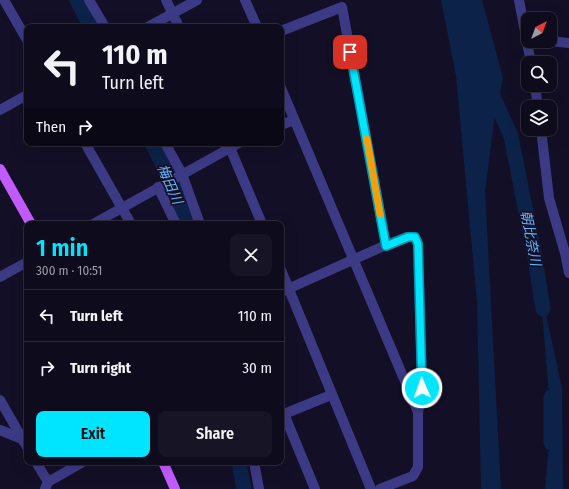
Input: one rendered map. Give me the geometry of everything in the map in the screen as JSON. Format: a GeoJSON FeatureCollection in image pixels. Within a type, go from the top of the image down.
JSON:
{"type":"FeatureCollection","features":[{"type":"Feature","properties":{"kind":"main road"},"geometry":{"type":"LineString","coordinates":[[0,169],[29,221]]}},
{"type":"Feature","properties":{"kind":"main road"},"geometry":{"type":"LineString","coordinates":[[164,465],[175,489]]}},
{"type":"Feature","properties":{"kind":"street"},"geometry":{"type":"LineString","coordinates":[[4,0],[24,35]]}},
{"type":"Feature","properties":{"kind":"street"},"geometry":{"type":"LineString","coordinates":[[89,0],[103,24]]}},
{"type":"Feature","properties":{"kind":"street"},"geometry":{"type":"LineString","coordinates":[[166,0],[174,13],[178,24]]}},
{"type":"Feature","properties":{"kind":"street"},"geometry":{"type":"LineString","coordinates":[[154,24],[197,0]]}},
{"type":"Feature","properties":{"kind":"street"},"geometry":{"type":"LineString","coordinates":[[245,0],[256,24]]}},
{"type":"Feature","properties":{"kind":"street"},"geometry":{"type":"LineString","coordinates":[[519,0],[530,56]]}},
{"type":"Feature","properties":{"kind":"street"},"geometry":{"type":"LineString","coordinates":[[284,30],[342,7],[386,246]]}},
{"type":"Feature","properties":{"kind":"street"},"geometry":{"type":"LineString","coordinates":[[557,42],[569,44]]}},
{"type":"Feature","properties":{"kind":"street"},"geometry":{"type":"LineString","coordinates":[[284,95],[418,413]]}},
{"type":"Feature","properties":{"kind":"street"},"geometry":{"type":"LineString","coordinates":[[0,110],[24,97]]}},
{"type":"Feature","properties":{"kind":"street"},"geometry":{"type":"LineString","coordinates":[[284,124],[294,120]]}},
{"type":"Feature","properties":{"kind":"street"},"geometry":{"type":"LineString","coordinates":[[542,136],[549,198],[567,252],[569,273]]}},
{"type":"Feature","properties":{"kind":"street"},"geometry":{"type":"LineString","coordinates":[[87,146],[128,221]]}},
{"type":"Feature","properties":{"kind":"street"},"geometry":{"type":"LineString","coordinates":[[166,146],[199,221]]}},
{"type":"Feature","properties":{"kind":"street"},"geometry":{"type":"LineString","coordinates":[[98,221],[160,187],[229,146]]}},
{"type":"Feature","properties":{"kind":"street"},"geometry":{"type":"LineString","coordinates":[[233,146],[261,221]]}},
{"type":"Feature","properties":{"kind":"street"},"geometry":{"type":"LineString","coordinates":[[160,187],[175,221]]}},
{"type":"Feature","properties":{"kind":"street"},"geometry":{"type":"LineString","coordinates":[[371,489],[285,290],[408,237],[415,237],[418,244],[422,388],[418,413],[418,467],[413,476],[380,489]]}},
{"type":"Feature","properties":{"kind":"street"},"geometry":{"type":"LineString","coordinates":[[0,277],[24,264]]}},
{"type":"Feature","properties":{"kind":"street"},"geometry":{"type":"LineString","coordinates":[[284,414],[331,395]]}},
{"type":"Feature","properties":{"kind":"street"},"geometry":{"type":"LineString","coordinates":[[0,400],[24,441]]}},
{"type":"Feature","properties":{"kind":"street"},"geometry":{"type":"LineString","coordinates":[[284,419],[315,489]]}},
{"type":"Feature","properties":{"kind":"street"},"geometry":{"type":"LineString","coordinates":[[0,430],[24,442]]}},
{"type":"Feature","properties":{"kind":"street"},"geometry":{"type":"LineString","coordinates":[[37,465],[46,486],[78,465]]}},
{"type":"Feature","properties":{"kind":"street"},"geometry":{"type":"LineString","coordinates":[[255,465],[259,489]]}},
{"type":"Feature","properties":{"kind":"water"},"geometry":{"type":"Polygon","coordinates":[[[441,0],[482,0],[503,78],[494,122],[485,191],[501,489],[481,489],[477,302],[456,76],[441,0]]]}},
{"type":"Feature","properties":{"kind":"water"},"geometry":{"type":"Polygon","coordinates":[[[540,287],[562,388],[563,489],[545,489],[551,420],[540,287]]]}},
{"type":"Feature","properties":{"kind":"waterway","name":"梅田川"},"geometry":{"type":"LineString","coordinates":[[77,0],[89,24]]}},
{"type":"Feature","properties":{"kind":"waterway","name":"朝比奈川"},"geometry":{"type":"LineString","coordinates":[[489,87],[511,136],[535,258],[543,309]]}},
{"type":"Feature","properties":{"kind":"waterway","name":"梅田川"},"geometry":{"type":"LineString","coordinates":[[154,146],[176,191],[187,221]]}},
{"type":"Feature","properties":{"kind":"waterway","name":"朝比奈川"},"geometry":{"type":"LineString","coordinates":[[551,397],[551,443]]}},
{"type":"Feature","properties":{"kind":"waterway","name":"梅田川"},"geometry":{"type":"LineString","coordinates":[[240,465],[244,489]]}},
{"type":"Feature","properties":{"kind":"slow traffic"},"geometry":{"type":"LineString","coordinates":[[367,139],[380,214]]}},
{"type":"Feature","properties":{"kind":"route"},"geometry":{"type":"LineString","coordinates":[[350,52],[386,246],[408,237],[415,237],[418,244],[422,388]]}}]}
